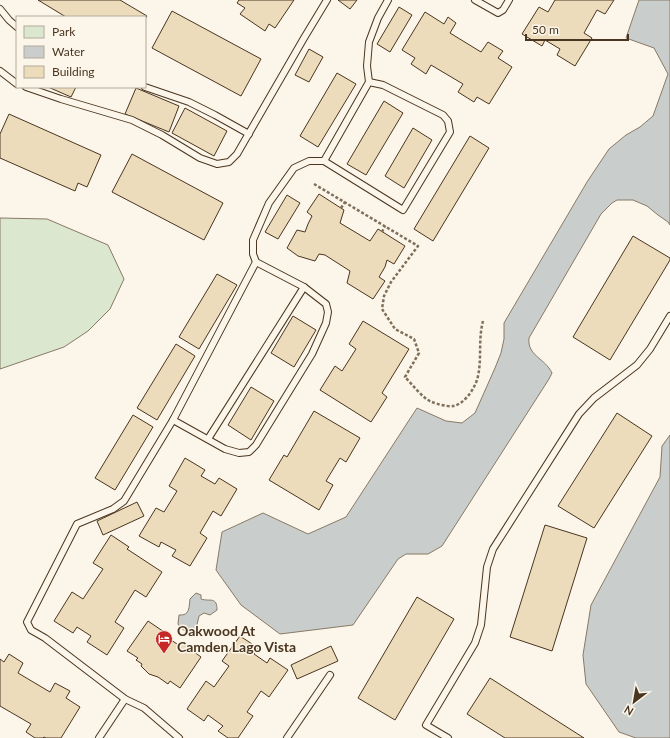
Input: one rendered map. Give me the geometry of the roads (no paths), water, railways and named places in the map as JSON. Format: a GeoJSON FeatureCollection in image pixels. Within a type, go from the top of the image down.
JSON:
{"type":"FeatureCollection","features":[{"type":"Feature","properties":{"kind":"lane"},"geometry":{"type":"LineString","coordinates":[[29,88],[132,120],[162,135],[200,158],[217,164],[229,162],[237,154],[261,115],[327,0]]}},
{"type":"Feature","properties":{"kind":"lane"},"geometry":{"type":"LineString","coordinates":[[324,161],[369,82],[367,66],[369,42],[378,18],[388,0]]}},
{"type":"Feature","properties":{"kind":"lane"},"geometry":{"type":"LineString","coordinates":[[475,0],[498,13],[503,10],[509,0]]}},
{"type":"Feature","properties":{"kind":"lane"},"geometry":{"type":"LineString","coordinates":[[0,9],[16,26]]}},
{"type":"Feature","properties":{"kind":"lane"},"geometry":{"type":"LineString","coordinates":[[0,71],[16,83]]}},
{"type":"Feature","properties":{"kind":"lane"},"geometry":{"type":"LineString","coordinates":[[173,420],[225,449],[239,454],[250,452],[256,445],[312,354],[326,323],[328,312],[326,304],[304,287],[256,262],[253,254],[253,240],[269,203],[294,168],[309,161],[324,161],[403,210],[450,132],[448,121],[443,115],[383,85],[369,82]]}},
{"type":"Feature","properties":{"kind":"lane"},"geometry":{"type":"LineString","coordinates":[[146,87],[190,102],[215,114],[249,134]]}},
{"type":"Feature","properties":{"kind":"lane"},"geometry":{"type":"LineString","coordinates":[[179,738],[144,708],[125,699],[45,638],[31,630],[27,622],[77,524],[113,509],[124,501],[173,420],[256,262]]}},
{"type":"Feature","properties":{"kind":"lane"},"geometry":{"type":"LineString","coordinates":[[208,439],[304,287]]}},
{"type":"Feature","properties":{"kind":"lane"},"geometry":{"type":"LineString","coordinates":[[448,738],[426,725],[475,643],[481,625],[487,568],[493,549],[579,414],[594,398],[637,365],[650,349],[670,316]]}},
{"type":"Feature","properties":{"kind":"lane"},"geometry":{"type":"LineString","coordinates":[[287,738],[330,675]]}},
{"type":"Feature","properties":{"kind":"lane"},"geometry":{"type":"LineString","coordinates":[[99,738],[125,699]]}},
{"type":"Feature","properties":{"kind":"water"},"geometry":{"type":"Polygon","coordinates":[[[639,0],[670,0],[670,225],[647,206],[633,200],[617,200],[601,214],[529,338],[531,349],[552,373],[442,546],[428,554],[406,554],[398,559],[353,625],[280,634],[241,605],[216,570],[222,532],[263,513],[308,534],[346,517],[417,408],[446,421],[462,423],[475,413],[501,353],[504,339],[504,323],[587,182],[609,149],[653,116],[668,74],[654,48],[626,38],[639,0]]]}},
{"type":"Feature","properties":{"kind":"water"},"geometry":{"type":"Polygon","coordinates":[[[670,435],[670,738],[636,738],[619,732],[586,684],[583,655],[591,605],[660,477],[662,446],[670,435]]]}},
{"type":"Feature","properties":{"kind":"water"},"geometry":{"type":"Polygon","coordinates":[[[196,593],[201,595],[201,599],[214,601],[217,606],[217,610],[210,615],[204,613],[199,616],[196,629],[193,631],[186,631],[178,624],[179,615],[183,615],[187,612],[190,599],[196,593]]]}},
{"type":"Feature","properties":{"kind":"place","name":"Oakwood At Camden Lago Vista"},"geometry":{"type":"Point","coordinates":[164,654]}}]}
